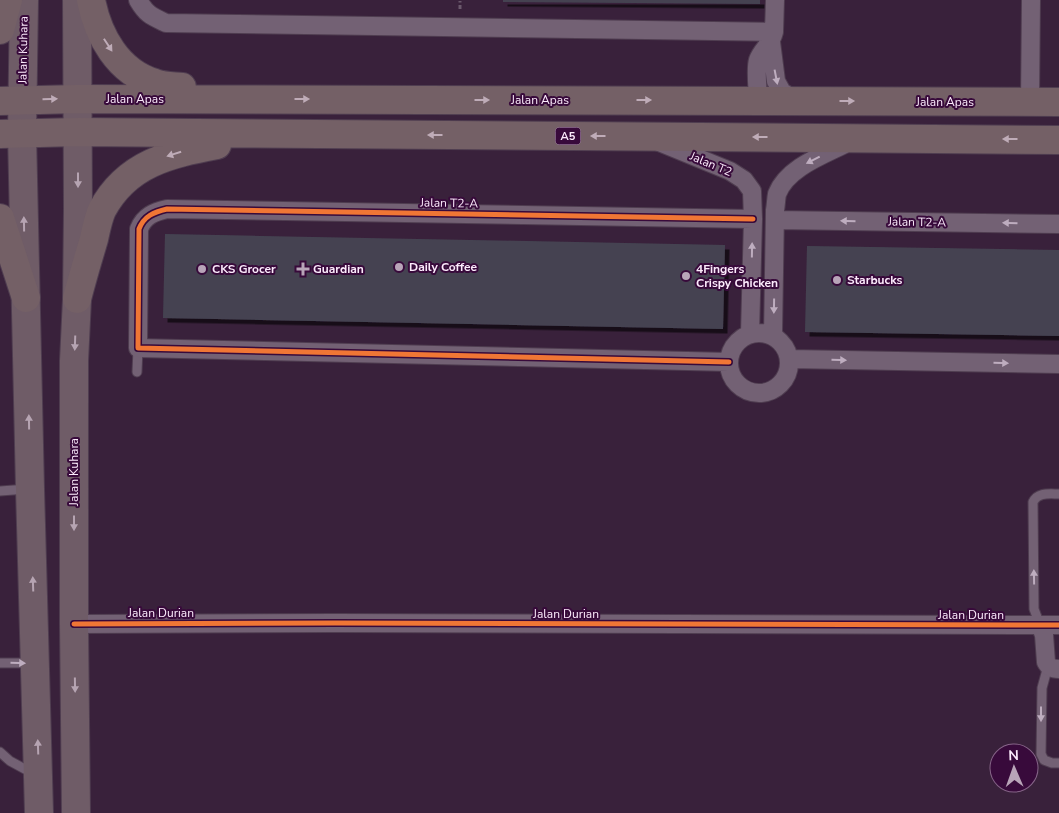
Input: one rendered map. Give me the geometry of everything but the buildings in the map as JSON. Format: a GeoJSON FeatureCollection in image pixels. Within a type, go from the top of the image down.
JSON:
{"type":"FeatureCollection","features":[{"type":"Feature","properties":{"kind":"highway"},"geometry":{"type":"LineString","coordinates":[[0,30],[8,0]]}},
{"type":"Feature","properties":{"kind":"highway"},"geometry":{"type":"LineString","coordinates":[[91,0],[101,35],[114,56],[134,74],[155,84],[273,99]]}},
{"type":"Feature","properties":{"kind":"highway","name":"Jalan Apas"},"geometry":{"type":"LineString","coordinates":[[11,101],[78,98],[1059,102]]}},
{"type":"Feature","properties":{"kind":"highway"},"geometry":{"type":"LineString","coordinates":[[758,100],[762,110],[778,122],[792,125],[860,126],[872,128],[900,138]]}},
{"type":"Feature","properties":{"kind":"highway","name":"A5"},"geometry":{"type":"LineString","coordinates":[[11,134],[78,132],[273,133],[1059,140]]}},
{"type":"Feature","properties":{"kind":"highway"},"geometry":{"type":"LineString","coordinates":[[77,299],[101,212],[115,190],[136,171],[159,159],[181,152],[273,133]]}},
{"type":"Feature","properties":{"kind":"highway"},"geometry":{"type":"LineString","coordinates":[[0,218],[26,298]]}},
{"type":"Feature","properties":{"kind":"main road","name":"Jalan Kuhara"},"geometry":{"type":"LineString","coordinates":[[11,134],[11,101],[24,0]]}},
{"type":"Feature","properties":{"kind":"main road"},"geometry":{"type":"LineString","coordinates":[[78,0],[78,98]]}},
{"type":"Feature","properties":{"kind":"main road","name":"Jalan Kuhara"},"geometry":{"type":"LineString","coordinates":[[76,813],[74,371],[77,299],[78,98]]}},
{"type":"Feature","properties":{"kind":"main road"},"geometry":{"type":"LineString","coordinates":[[11,134],[26,298],[39,813]]}},
{"type":"Feature","properties":{"kind":"street"},"geometry":{"type":"LineString","coordinates":[[138,0],[144,11],[166,23],[773,37]]}},
{"type":"Feature","properties":{"kind":"street"},"geometry":{"type":"LineString","coordinates":[[775,0],[773,37],[776,81],[782,92],[798,101]]}},
{"type":"Feature","properties":{"kind":"street"},"geometry":{"type":"LineString","coordinates":[[1030,102],[1031,0]]}},
{"type":"Feature","properties":{"kind":"street"},"geometry":{"type":"LineString","coordinates":[[758,100],[757,64],[761,54],[773,37]]}},
{"type":"Feature","properties":{"kind":"street","name":"Jalan T2"},"geometry":{"type":"LineString","coordinates":[[643,136],[730,171],[744,180],[752,191],[750,334]]}},
{"type":"Feature","properties":{"kind":"street"},"geometry":{"type":"LineString","coordinates":[[773,336],[775,210],[777,194],[785,180],[800,167],[856,138]]}},
{"type":"Feature","properties":{"kind":"street","name":"Jalan T2-A"},"geometry":{"type":"LineString","coordinates":[[138,348],[139,229],[146,217],[155,211],[167,209],[752,219]]}},
{"type":"Feature","properties":{"kind":"street","name":"Jalan T2-A"},"geometry":{"type":"LineString","coordinates":[[775,220],[1059,224]]}},
{"type":"Feature","properties":{"kind":"street"},"geometry":{"type":"LineString","coordinates":[[766,333],[773,336],[781,341],[787,349],[790,359],[790,369],[780,386],[761,394],[742,388],[734,381],[730,372],[730,353],[735,344],[750,334],[766,333]]}},
{"type":"Feature","properties":{"kind":"street"},"geometry":{"type":"LineString","coordinates":[[138,348],[729,362]]}},
{"type":"Feature","properties":{"kind":"street"},"geometry":{"type":"LineString","coordinates":[[790,359],[1059,364]]}},
{"type":"Feature","properties":{"kind":"street","name":"Jalan Durian"},"geometry":{"type":"LineString","coordinates":[[74,624],[1059,625]]}},
{"type":"Feature","properties":{"kind":"street"},"geometry":{"type":"LineString","coordinates":[[1040,625],[1044,635],[1046,659],[1054,668]]}},
{"type":"Feature","properties":{"kind":"lane"},"geometry":{"type":"LineString","coordinates":[[137,372],[138,348]]}},
{"type":"Feature","properties":{"kind":"lane"},"geometry":{"type":"LineString","coordinates":[[0,490],[30,489]]}},
{"type":"Feature","properties":{"kind":"lane"},"geometry":{"type":"LineString","coordinates":[[1040,625],[1034,608],[1033,502],[1035,497],[1042,494],[1059,494]]}},
{"type":"Feature","properties":{"kind":"lane"},"geometry":{"type":"LineString","coordinates":[[0,662],[36,663]]}},
{"type":"Feature","properties":{"kind":"lane"},"geometry":{"type":"LineString","coordinates":[[1054,668],[1042,688],[1041,754],[1044,760],[1059,763]]}},
{"type":"Feature","properties":{"kind":"lane"},"geometry":{"type":"LineString","coordinates":[[0,752],[10,761],[39,776]]}},
{"type":"Feature","properties":{"kind":"cycle path"},"geometry":{"type":"LineString","coordinates":[[729,362],[138,348],[139,229],[150,215],[167,209],[753,219]]}},
{"type":"Feature","properties":{"kind":"cycle path"},"geometry":{"type":"LineString","coordinates":[[74,624],[1059,625]]}},
{"type":"Feature","properties":{"kind":"place","name":"Daily Coffee"},"geometry":{"type":"Point","coordinates":[399,267]}},
{"type":"Feature","properties":{"kind":"place","name":"CKS Grocer"},"geometry":{"type":"Point","coordinates":[202,269]}},
{"type":"Feature","properties":{"kind":"place","name":"Guardian"},"geometry":{"type":"Point","coordinates":[303,269]}},
{"type":"Feature","properties":{"kind":"place","name":"4Fingers Crispy Chicken"},"geometry":{"type":"Point","coordinates":[686,276]}},
{"type":"Feature","properties":{"kind":"place","name":"Starbucks"},"geometry":{"type":"Point","coordinates":[837,280]}}]}
